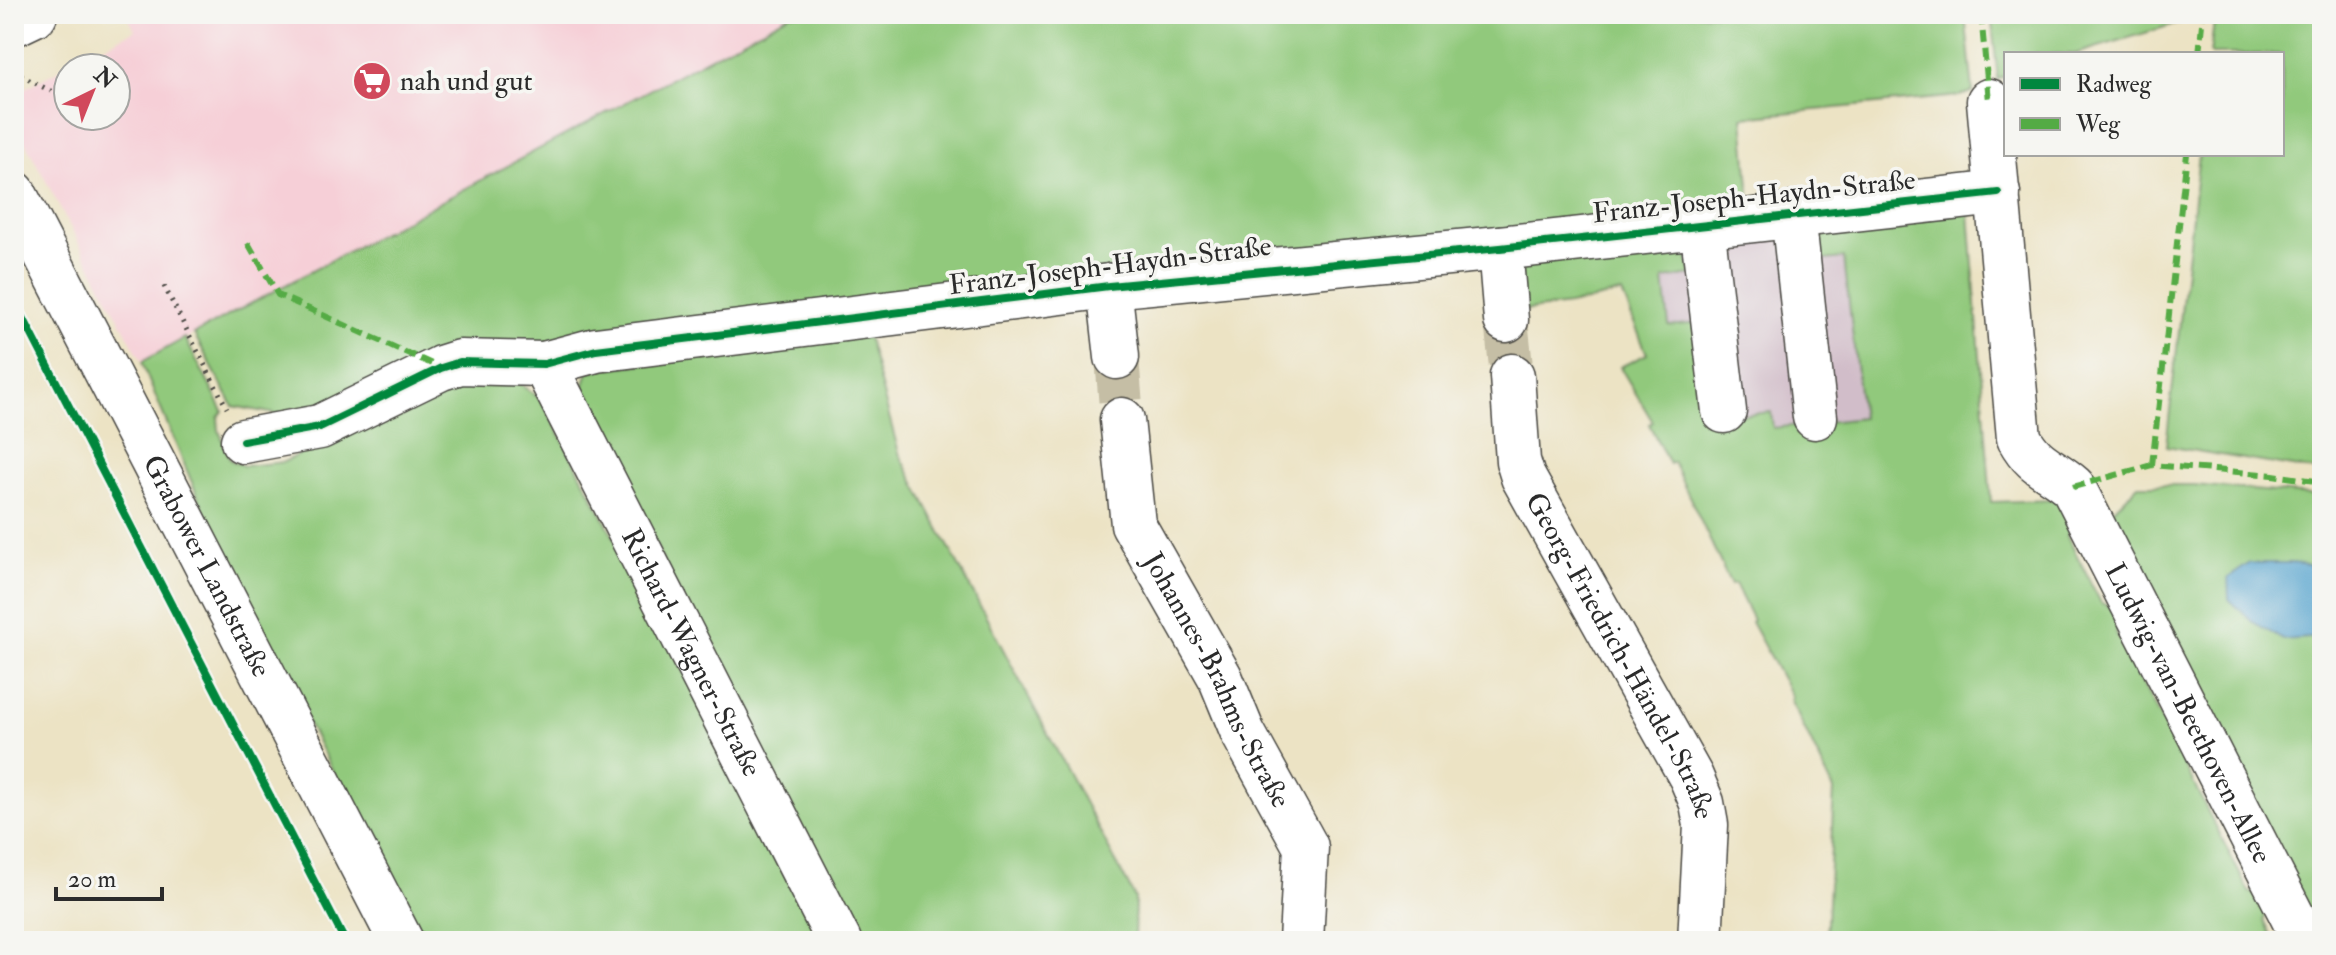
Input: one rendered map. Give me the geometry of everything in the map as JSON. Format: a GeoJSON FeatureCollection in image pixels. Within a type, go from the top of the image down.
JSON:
{"type":"FeatureCollection","features":[{"type":"Feature","properties":{"kind":"street"},"geometry":{"type":"LineString","coordinates":[[14,24],[35,14]]}},
{"type":"Feature","properties":{"kind":"street"},"geometry":{"type":"LineString","coordinates":[[1989,101],[1998,193]]}},
{"type":"Feature","properties":{"kind":"street","name":"Grabower Landstraße"},"geometry":{"type":"LineString","coordinates":[[14,193],[401,941]]}},
{"type":"Feature","properties":{"kind":"street","name":"Franz-Joseph-Haydn-Straße"},"geometry":{"type":"LineString","coordinates":[[243,441],[320,427],[441,368],[460,362],[544,364],[596,350],[1109,286],[1500,248],[1998,193]]}},
{"type":"Feature","properties":{"kind":"street","name":"Ludwig-van-Beethoven-Allee"},"geometry":{"type":"LineString","coordinates":[[1998,193],[2019,438],[2028,455],[2073,487],[2305,941]]}},
{"type":"Feature","properties":{"kind":"street"},"geometry":{"type":"LineString","coordinates":[[1793,214],[1815,417]]}},
{"type":"Feature","properties":{"kind":"street"},"geometry":{"type":"LineString","coordinates":[[1702,225],[1724,411]]}},
{"type":"Feature","properties":{"kind":"street"},"geometry":{"type":"LineString","coordinates":[[1500,248],[1506,320]]}},
{"type":"Feature","properties":{"kind":"street"},"geometry":{"type":"LineString","coordinates":[[1109,286],[1117,357]]}},
{"type":"Feature","properties":{"kind":"street","name":"Richard-Wagner-Straße"},"geometry":{"type":"LineString","coordinates":[[544,364],[839,941]]}},
{"type":"Feature","properties":{"kind":"street","name":"Georg-Friedrich-Händel-Straße"},"geometry":{"type":"LineString","coordinates":[[1512,376],[1518,461],[1523,477],[1702,803],[1706,825],[1700,941]]}},
{"type":"Feature","properties":{"kind":"street","name":"Johannes-Brahms-Straße"},"geometry":{"type":"LineString","coordinates":[[1122,420],[1133,524],[1220,677],[1243,733],[1306,847],[1301,941]]}},
{"type":"Feature","properties":{"kind":"path"},"geometry":{"type":"LineString","coordinates":[[14,72],[52,92]]}},
{"type":"Feature","properties":{"kind":"path"},"geometry":{"type":"LineString","coordinates":[[164,286],[243,441]]}},
{"type":"Feature","properties":{"kind":"shaded area"},"geometry":{"type":"Polygon","coordinates":[[[126,14],[791,14],[142,362],[14,121],[14,94],[52,74],[52,132],[132,132],[132,52],[93,52],[135,30],[126,14]]]}},
{"type":"Feature","properties":{"kind":"shaded area"},"geometry":{"type":"Polygon","coordinates":[[[1857,219],[1877,426],[1688,436],[1641,244],[1857,219]]]}},
{"type":"Feature","properties":{"kind":"green space"},"geometry":{"type":"Polygon","coordinates":[[[791,14],[1965,14],[1973,92],[1959,96],[1743,117],[1750,198],[1456,240],[1099,271],[286,416],[233,406],[194,334],[791,14]]]}},
{"type":"Feature","properties":{"kind":"green space"},"geometry":{"type":"Polygon","coordinates":[[[1991,14],[2183,14],[2182,22],[2082,52],[2004,52],[2004,76],[1998,80],[1991,14]]]}},
{"type":"Feature","properties":{"kind":"green space"},"geometry":{"type":"Polygon","coordinates":[[[2215,14],[2322,14],[2322,472],[2166,446],[2199,156],[2284,156],[2284,52],[2210,52],[2215,14]]]}},
{"type":"Feature","properties":{"kind":"green space"},"geometry":{"type":"Polygon","coordinates":[[[1969,212],[1991,502],[2054,500],[2060,503],[2072,522],[2067,536],[2101,603],[2116,609],[2121,617],[2116,633],[2167,731],[2182,736],[2185,744],[2181,759],[2249,892],[2264,897],[2267,904],[2264,921],[2274,941],[1826,941],[1834,790],[1790,699],[1792,697],[1751,622],[1753,620],[1735,584],[1731,585],[1673,462],[1669,464],[1649,424],[1653,422],[1620,367],[1647,354],[1622,293],[1569,305],[1520,311],[1521,271],[1527,263],[1681,239],[1693,275],[1664,279],[1669,326],[1698,323],[1741,415],[1771,412],[1773,428],[1862,418],[1844,258],[1815,261],[1812,232],[1969,212]]]}},
{"type":"Feature","properties":{"kind":"green space"},"geometry":{"type":"Polygon","coordinates":[[[867,335],[899,453],[1135,898],[1134,941],[850,941],[581,394],[588,371],[867,335]]]}},
{"type":"Feature","properties":{"kind":"green space"},"geometry":{"type":"Polygon","coordinates":[[[185,338],[223,411],[218,418],[219,430],[230,460],[244,466],[284,462],[446,381],[516,381],[542,400],[826,941],[421,941],[232,577],[149,381],[142,362],[185,338]]]}},
{"type":"Feature","properties":{"kind":"green space"},"geometry":{"type":"Polygon","coordinates":[[[2138,485],[2194,485],[2322,496],[2322,941],[2114,540],[2113,510],[2138,485]]]}},
{"type":"Feature","properties":{"kind":"water"},"geometry":{"type":"Polygon","coordinates":[[[2250,563],[2322,567],[2322,637],[2283,640],[2252,621],[2229,599],[2228,578],[2250,563]]]}},
{"type":"Feature","properties":{"kind":"tunnel"},"geometry":{"type":"LineString","coordinates":[[1506,320],[1512,376]]}},
{"type":"Feature","properties":{"kind":"tunnel"},"geometry":{"type":"LineString","coordinates":[[1117,357],[1122,420]]}},
{"type":"Feature","properties":{"kind":"marked path"},"geometry":{"type":"LineString","coordinates":[[1981,14],[1989,101]]}},
{"type":"Feature","properties":{"kind":"marked path"},"geometry":{"type":"LineString","coordinates":[[2199,52],[2203,14]]}},
{"type":"Feature","properties":{"kind":"marked path"},"geometry":{"type":"LineString","coordinates":[[2152,465],[2187,156]]}},
{"type":"Feature","properties":{"kind":"marked path"},"geometry":{"type":"LineString","coordinates":[[248,243],[278,295],[441,368]]}},
{"type":"Feature","properties":{"kind":"marked path"},"geometry":{"type":"LineString","coordinates":[[2073,487],[2152,465],[2322,482]]}},
{"type":"Feature","properties":{"kind":"cycle path"},"geometry":{"type":"LineString","coordinates":[[243,441],[320,427],[441,368],[460,362],[544,364],[596,350],[1109,286],[1500,248],[1998,193]]}},
{"type":"Feature","properties":{"kind":"cycle path"},"geometry":{"type":"LineString","coordinates":[[14,300],[345,941]]}},
{"type":"Feature","properties":{"kind":"place","name":"nah und gut"},"geometry":{"type":"Point","coordinates":[372,81]}}]}
